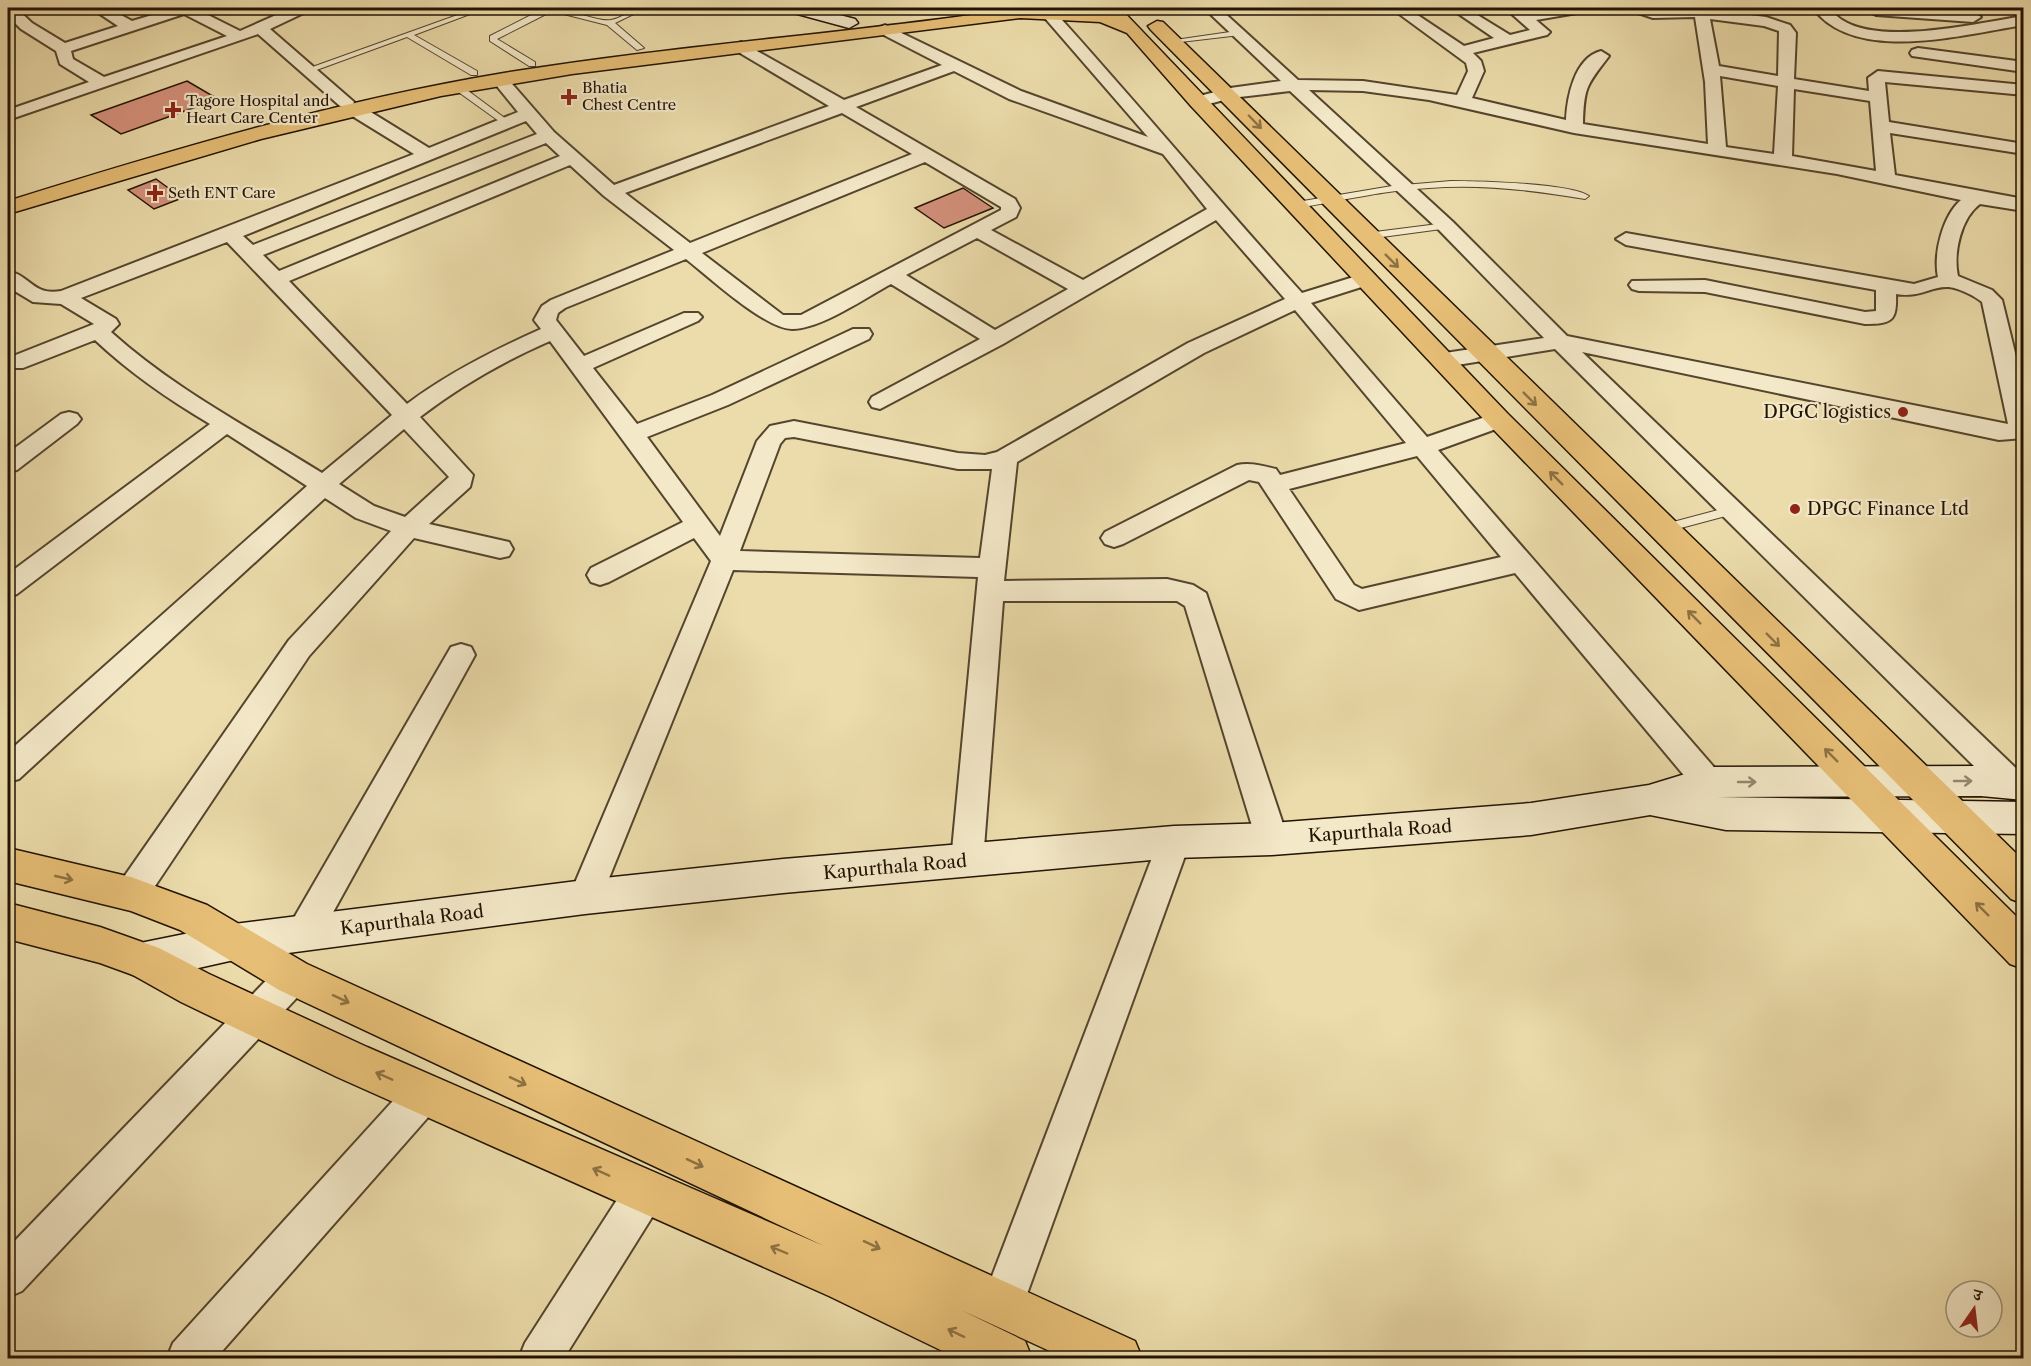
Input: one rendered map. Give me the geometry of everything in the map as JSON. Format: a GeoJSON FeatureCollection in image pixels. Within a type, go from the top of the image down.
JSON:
{"type":"FeatureCollection","features":[{"type":"Feature","properties":{"kind":"main road"},"geometry":{"type":"LineString","coordinates":[[796,8],[849,23]]}},
{"type":"Feature","properties":{"kind":"main road"},"geometry":{"type":"LineString","coordinates":[[8,208],[171,156],[474,73],[640,48],[973,8]]}},
{"type":"Feature","properties":{"kind":"main road"},"geometry":{"type":"LineString","coordinates":[[1110,8],[1145,16],[1172,41],[1484,354],[2024,887]]}},
{"type":"Feature","properties":{"kind":"main road"},"geometry":{"type":"LineString","coordinates":[[8,194],[153,151],[350,106],[637,58],[1049,11],[1102,17],[1145,16]]}},
{"type":"Feature","properties":{"kind":"main road"},"geometry":{"type":"LineString","coordinates":[[1145,16],[1198,102],[1499,420],[2024,951]]}},
{"type":"Feature","properties":{"kind":"main road"},"geometry":{"type":"LineString","coordinates":[[1649,800],[1708,782],[1981,781],[2018,785]]}},
{"type":"Feature","properties":{"kind":"main road"},"geometry":{"type":"LineString","coordinates":[[1649,800],[1726,814],[2024,818]]}},
{"type":"Feature","properties":{"kind":"main road","name":"Kapurthala Road"},"geometry":{"type":"LineString","coordinates":[[145,961],[234,942],[585,897],[783,876],[1174,842],[1272,839],[1532,819],[1649,800]]}},
{"type":"Feature","properties":{"kind":"main road"},"geometry":{"type":"LineString","coordinates":[[8,865],[131,894],[193,917],[292,976],[1118,1359]]}},
{"type":"Feature","properties":{"kind":"main road"},"geometry":{"type":"LineString","coordinates":[[8,921],[100,945],[145,961],[255,1016],[424,1094],[846,1279],[1008,1359]]}},
{"type":"Feature","properties":{"kind":"street"},"geometry":{"type":"LineString","coordinates":[[9,8],[16,18],[28,28],[63,49],[66,61],[102,83]]}},
{"type":"Feature","properties":{"kind":"street"},"geometry":{"type":"LineString","coordinates":[[99,8],[131,27]]}},
{"type":"Feature","properties":{"kind":"street"},"geometry":{"type":"LineString","coordinates":[[63,49],[184,8],[240,37]]}},
{"type":"Feature","properties":{"kind":"street"},"geometry":{"type":"LineString","coordinates":[[8,115],[240,37],[303,8]]}},
{"type":"Feature","properties":{"kind":"street"},"geometry":{"type":"LineString","coordinates":[[1211,8],[1406,187],[1560,342],[2018,785]]}},
{"type":"Feature","properties":{"kind":"street"},"geometry":{"type":"LineString","coordinates":[[1456,8],[1509,41]]}},
{"type":"Feature","properties":{"kind":"street"},"geometry":{"type":"LineString","coordinates":[[1518,12],[1582,8]]}},
{"type":"Feature","properties":{"kind":"street"},"geometry":{"type":"LineString","coordinates":[[1637,8],[1654,15],[1705,10],[1785,28],[1788,33],[1783,160]]}},
{"type":"Feature","properties":{"kind":"street"},"geometry":{"type":"LineString","coordinates":[[1820,8],[1828,18],[1850,30],[1896,35],[1951,33],[1982,17]]}},
{"type":"Feature","properties":{"kind":"street"},"geometry":{"type":"LineString","coordinates":[[1402,10],[1428,9]]}},
{"type":"Feature","properties":{"kind":"street"},"geometry":{"type":"LineString","coordinates":[[1875,9],[1896,35]]}},
{"type":"Feature","properties":{"kind":"street"},"geometry":{"type":"LineString","coordinates":[[1875,9],[2024,20]]}},
{"type":"Feature","properties":{"kind":"street"},"geometry":{"type":"LineString","coordinates":[[1402,10],[1473,61],[1476,71],[1462,101]]}},
{"type":"Feature","properties":{"kind":"street"},"geometry":{"type":"LineString","coordinates":[[1705,10],[1712,70],[1717,151]]}},
{"type":"Feature","properties":{"kind":"street"},"geometry":{"type":"LineString","coordinates":[[1049,11],[1708,782]]}},
{"type":"Feature","properties":{"kind":"street"},"geometry":{"type":"LineString","coordinates":[[1461,51],[1542,32],[1518,12]]}},
{"type":"Feature","properties":{"kind":"street"},"geometry":{"type":"LineString","coordinates":[[261,29],[350,106],[427,154]]}},
{"type":"Feature","properties":{"kind":"street"},"geometry":{"type":"LineString","coordinates":[[885,30],[952,66],[1015,95],[1170,151]]}},
{"type":"Feature","properties":{"kind":"street"},"geometry":{"type":"LineString","coordinates":[[500,80],[548,136],[611,192],[776,319],[791,323],[807,320],[979,231],[1009,213],[1011,208],[1008,203],[741,47]]}},
{"type":"Feature","properties":{"kind":"street"},"geometry":{"type":"LineString","coordinates":[[1918,53],[2024,67]]}},
{"type":"Feature","properties":{"kind":"street"},"geometry":{"type":"LineString","coordinates":[[1574,128],[1577,85],[1582,74],[1601,56]]}},
{"type":"Feature","properties":{"kind":"street"},"geometry":{"type":"LineString","coordinates":[[611,192],[844,108],[952,66]]}},
{"type":"Feature","properties":{"kind":"street"},"geometry":{"type":"LineString","coordinates":[[1712,70],[1880,98]]}},
{"type":"Feature","properties":{"kind":"street"},"geometry":{"type":"LineString","coordinates":[[1886,178],[1880,98],[1876,78],[1885,74],[2024,90]]}},
{"type":"Feature","properties":{"kind":"street"},"geometry":{"type":"LineString","coordinates":[[1198,102],[1226,93],[1295,84],[1399,92],[1462,101],[1574,128],[1783,160],[1886,178],[1976,198],[2024,205]]}},
{"type":"Feature","properties":{"kind":"street"},"geometry":{"type":"LineString","coordinates":[[8,277],[34,298],[49,300],[65,297],[230,234],[528,114]]}},
{"type":"Feature","properties":{"kind":"street"},"geometry":{"type":"LineString","coordinates":[[1881,126],[2024,149]]}},
{"type":"Feature","properties":{"kind":"street"},"geometry":{"type":"LineString","coordinates":[[250,253],[548,136]]}},
{"type":"Feature","properties":{"kind":"street"},"geometry":{"type":"LineString","coordinates":[[926,155],[558,304],[546,315],[545,320],[556,331],[633,434],[724,560],[991,580],[1167,590],[1184,592],[1197,600],[1272,839]]}},
{"type":"Feature","properties":{"kind":"street"},"geometry":{"type":"LineString","coordinates":[[276,279],[574,157]]}},
{"type":"Feature","properties":{"kind":"street"},"geometry":{"type":"LineString","coordinates":[[1949,280],[1945,272],[1954,228],[1962,209],[1976,198]]}},
{"type":"Feature","properties":{"kind":"street"},"geometry":{"type":"LineString","coordinates":[[880,402],[1218,211]]}},
{"type":"Feature","properties":{"kind":"street"},"geometry":{"type":"LineString","coordinates":[[979,231],[1082,288]]}},
{"type":"Feature","properties":{"kind":"street"},"geometry":{"type":"LineString","coordinates":[[131,894],[299,648],[322,620],[409,528],[461,481],[461,475],[276,279],[230,234]]}},
{"type":"Feature","properties":{"kind":"street"},"geometry":{"type":"LineString","coordinates":[[1444,360],[1560,342],[1597,347],[1999,432],[2020,434],[2020,423],[1992,300],[1985,294],[1949,280],[1915,290],[1886,287],[1626,239]]}},
{"type":"Feature","properties":{"kind":"street"},"geometry":{"type":"LineString","coordinates":[[893,276],[995,339]]}},
{"type":"Feature","properties":{"kind":"street"},"geometry":{"type":"LineString","coordinates":[[585,897],[724,560],[769,441],[778,431],[794,429],[958,461],[985,463],[1005,458],[1196,348],[1298,301],[1367,279]]}},
{"type":"Feature","properties":{"kind":"street"},"geometry":{"type":"LineString","coordinates":[[1639,285],[1705,286],[1865,318],[1880,318],[1886,313],[1886,287]]}},
{"type":"Feature","properties":{"kind":"street"},"geometry":{"type":"LineString","coordinates":[[15,363],[98,331],[108,324],[65,297]]}},
{"type":"Feature","properties":{"kind":"street"},"geometry":{"type":"LineString","coordinates":[[581,365],[691,317]]}},
{"type":"Feature","properties":{"kind":"street"},"geometry":{"type":"LineString","coordinates":[[98,331],[172,393],[226,423],[365,512],[409,528],[500,549]]}},
{"type":"Feature","properties":{"kind":"street"},"geometry":{"type":"LineString","coordinates":[[8,770],[322,486],[404,417],[492,360],[556,331]]}},
{"type":"Feature","properties":{"kind":"street"},"geometry":{"type":"LineString","coordinates":[[633,434],[720,400],[861,334]]}},
{"type":"Feature","properties":{"kind":"street"},"geometry":{"type":"LineString","coordinates":[[8,464],[69,419]]}},
{"type":"Feature","properties":{"kind":"street"},"geometry":{"type":"LineString","coordinates":[[1273,485],[1422,447],[1499,420]]}},
{"type":"Feature","properties":{"kind":"street"},"geometry":{"type":"LineString","coordinates":[[8,587],[226,423]]}},
{"type":"Feature","properties":{"kind":"street"},"geometry":{"type":"LineString","coordinates":[[967,861],[991,580],[1005,458]]}},
{"type":"Feature","properties":{"kind":"street"},"geometry":{"type":"LineString","coordinates":[[1114,538],[1246,471],[1267,475],[1346,592],[1359,600],[1521,562]]}},
{"type":"Feature","properties":{"kind":"street"},"geometry":{"type":"LineString","coordinates":[[600,575],[698,525]]}},
{"type":"Feature","properties":{"kind":"street"},"geometry":{"type":"LineString","coordinates":[[303,934],[461,655]]}},
{"type":"Feature","properties":{"kind":"street"},"geometry":{"type":"LineString","coordinates":[[1002,1305],[1174,842]]}},
{"type":"Feature","properties":{"kind":"street"},"geometry":{"type":"LineString","coordinates":[[8,1277],[292,976]]}},
{"type":"Feature","properties":{"kind":"street"},"geometry":{"type":"LineString","coordinates":[[188,1359],[424,1094]]}},
{"type":"Feature","properties":{"kind":"street"},"geometry":{"type":"LineString","coordinates":[[540,1359],[645,1192]]}},
{"type":"Feature","properties":{"kind":"lane"},"geometry":{"type":"LineString","coordinates":[[308,70],[482,8]]}},
{"type":"Feature","properties":{"kind":"lane"},"geometry":{"type":"LineString","coordinates":[[532,63],[494,41],[493,38],[550,8],[610,23],[640,48]]}},
{"type":"Feature","properties":{"kind":"lane"},"geometry":{"type":"LineString","coordinates":[[610,23],[643,8]]}},
{"type":"Feature","properties":{"kind":"lane"},"geometry":{"type":"LineString","coordinates":[[1172,41],[1237,33]]}},
{"type":"Feature","properties":{"kind":"lane"},"geometry":{"type":"LineString","coordinates":[[409,35],[474,73]]}},
{"type":"Feature","properties":{"kind":"lane"},"geometry":{"type":"LineString","coordinates":[[460,89],[506,122]]}},
{"type":"Feature","properties":{"kind":"lane"},"geometry":{"type":"LineString","coordinates":[[1297,205],[1406,187],[1491,184],[1585,196]]}},
{"type":"Feature","properties":{"kind":"lane"},"geometry":{"type":"LineString","coordinates":[[1367,236],[1446,226]]}},
{"type":"Feature","properties":{"kind":"lane"},"geometry":{"type":"LineString","coordinates":[[1661,529],[1733,510]]}},
{"type":"Feature","properties":{"kind":"building"},"geometry":{"type":"Polygon","coordinates":[[[187,81],[218,99],[121,134],[91,115],[187,81]]]}},
{"type":"Feature","properties":{"kind":"building"},"geometry":{"type":"Polygon","coordinates":[[[156,179],[182,198],[154,209],[128,190],[156,179]]]}},
{"type":"Feature","properties":{"kind":"building"},"geometry":{"type":"Polygon","coordinates":[[[963,188],[993,208],[944,228],[915,208],[963,188]]]}},
{"type":"Feature","properties":{"kind":"place","name":"Bhatia Chest Centre"},"geometry":{"type":"Point","coordinates":[569,97]}},
{"type":"Feature","properties":{"kind":"place","name":"Tagore Hospital and Heart Care Center"},"geometry":{"type":"Point","coordinates":[173,110]}},
{"type":"Feature","properties":{"kind":"place","name":"Seth ENT Care"},"geometry":{"type":"Point","coordinates":[155,193]}},
{"type":"Feature","properties":{"kind":"place","name":"DPGC logistics"},"geometry":{"type":"Point","coordinates":[1903,412]}},
{"type":"Feature","properties":{"kind":"place","name":"DPGC Finance Ltd"},"geometry":{"type":"Point","coordinates":[1795,509]}}]}
